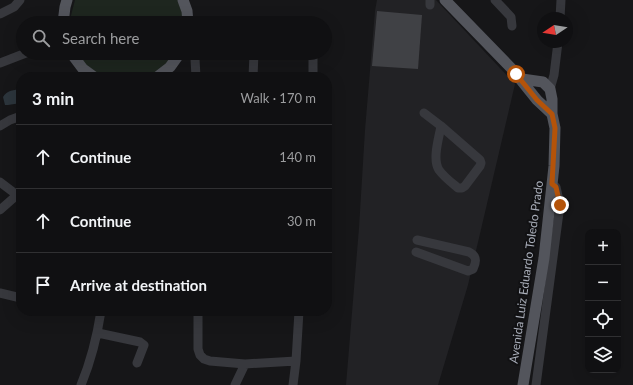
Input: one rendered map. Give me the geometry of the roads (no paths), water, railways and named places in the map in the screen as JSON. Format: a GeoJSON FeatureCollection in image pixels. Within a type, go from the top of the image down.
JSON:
{"type":"FeatureCollection","features":[{"type":"Feature","properties":{"kind":"main road"},"geometry":{"type":"LineString","coordinates":[[64,16],[67,0]]}},
{"type":"Feature","properties":{"kind":"main road"},"geometry":{"type":"LineString","coordinates":[[183,0],[187,16]]}},
{"type":"Feature","properties":{"kind":"main road"},"geometry":{"type":"LineString","coordinates":[[445,0],[522,79],[537,100],[552,114]]}},
{"type":"Feature","properties":{"kind":"main road"},"geometry":{"type":"LineString","coordinates":[[76,60],[87,72]]}},
{"type":"Feature","properties":{"kind":"main road"},"geometry":{"type":"LineString","coordinates":[[164,72],[170,67],[175,60]]}},
{"type":"Feature","properties":{"kind":"main road"},"geometry":{"type":"LineString","coordinates":[[522,79],[544,82],[550,89]]}},
{"type":"Feature","properties":{"kind":"main road","name":"Avenida Luiz Eduardo Toledo Prado"},"geometry":{"type":"LineString","coordinates":[[523,385],[544,258],[552,184],[555,128],[550,89]]}},
{"type":"Feature","properties":{"kind":"street"},"geometry":{"type":"LineString","coordinates":[[0,14],[14,7],[20,0]]}},
{"type":"Feature","properties":{"kind":"street"},"geometry":{"type":"LineString","coordinates":[[495,0],[511,17],[512,26]]}},
{"type":"Feature","properties":{"kind":"street"},"geometry":{"type":"LineString","coordinates":[[560,12],[561,0]]}},
{"type":"Feature","properties":{"kind":"street"},"geometry":{"type":"LineString","coordinates":[[550,89],[554,75],[557,48]]}},
{"type":"Feature","properties":{"kind":"street"},"geometry":{"type":"LineString","coordinates":[[0,63],[16,57]]}},
{"type":"Feature","properties":{"kind":"street"},"geometry":{"type":"LineString","coordinates":[[195,60],[196,72]]}},
{"type":"Feature","properties":{"kind":"street"},"geometry":{"type":"LineString","coordinates":[[253,72],[254,60]]}},
{"type":"Feature","properties":{"kind":"street"},"geometry":{"type":"LineString","coordinates":[[313,60],[313,72]]}},
{"type":"Feature","properties":{"kind":"street"},"geometry":{"type":"LineString","coordinates":[[424,113],[441,126],[480,160],[480,166],[462,188],[458,188],[440,171],[437,165],[436,156],[441,126]]}},
{"type":"Feature","properties":{"kind":"street"},"geometry":{"type":"LineString","coordinates":[[0,126],[16,118]]}},
{"type":"Feature","properties":{"kind":"street"},"geometry":{"type":"LineString","coordinates":[[0,182],[16,194]]}},
{"type":"Feature","properties":{"kind":"street"},"geometry":{"type":"LineString","coordinates":[[536,385],[560,205],[556,187],[552,184]]}},
{"type":"Feature","properties":{"kind":"street"},"geometry":{"type":"LineString","coordinates":[[0,210],[16,198]]}},
{"type":"Feature","properties":{"kind":"street"},"geometry":{"type":"LineString","coordinates":[[416,252],[468,271],[473,269],[476,262],[474,254],[469,252],[417,240]]}},
{"type":"Feature","properties":{"kind":"street"},"geometry":{"type":"LineString","coordinates":[[0,293],[16,297]]}},
{"type":"Feature","properties":{"kind":"street"},"geometry":{"type":"LineString","coordinates":[[81,385],[98,333],[100,316]]}},
{"type":"Feature","properties":{"kind":"street"},"geometry":{"type":"LineString","coordinates":[[198,316],[198,349],[200,355],[204,359],[210,361],[245,364],[296,361]]}},
{"type":"Feature","properties":{"kind":"street"},"geometry":{"type":"LineString","coordinates":[[293,385],[299,316]]}},
{"type":"Feature","properties":{"kind":"street"},"geometry":{"type":"LineString","coordinates":[[98,333],[140,342],[144,345],[137,363]]}},
{"type":"Feature","properties":{"kind":"street"},"geometry":{"type":"LineString","coordinates":[[235,385],[245,364]]}}]}
